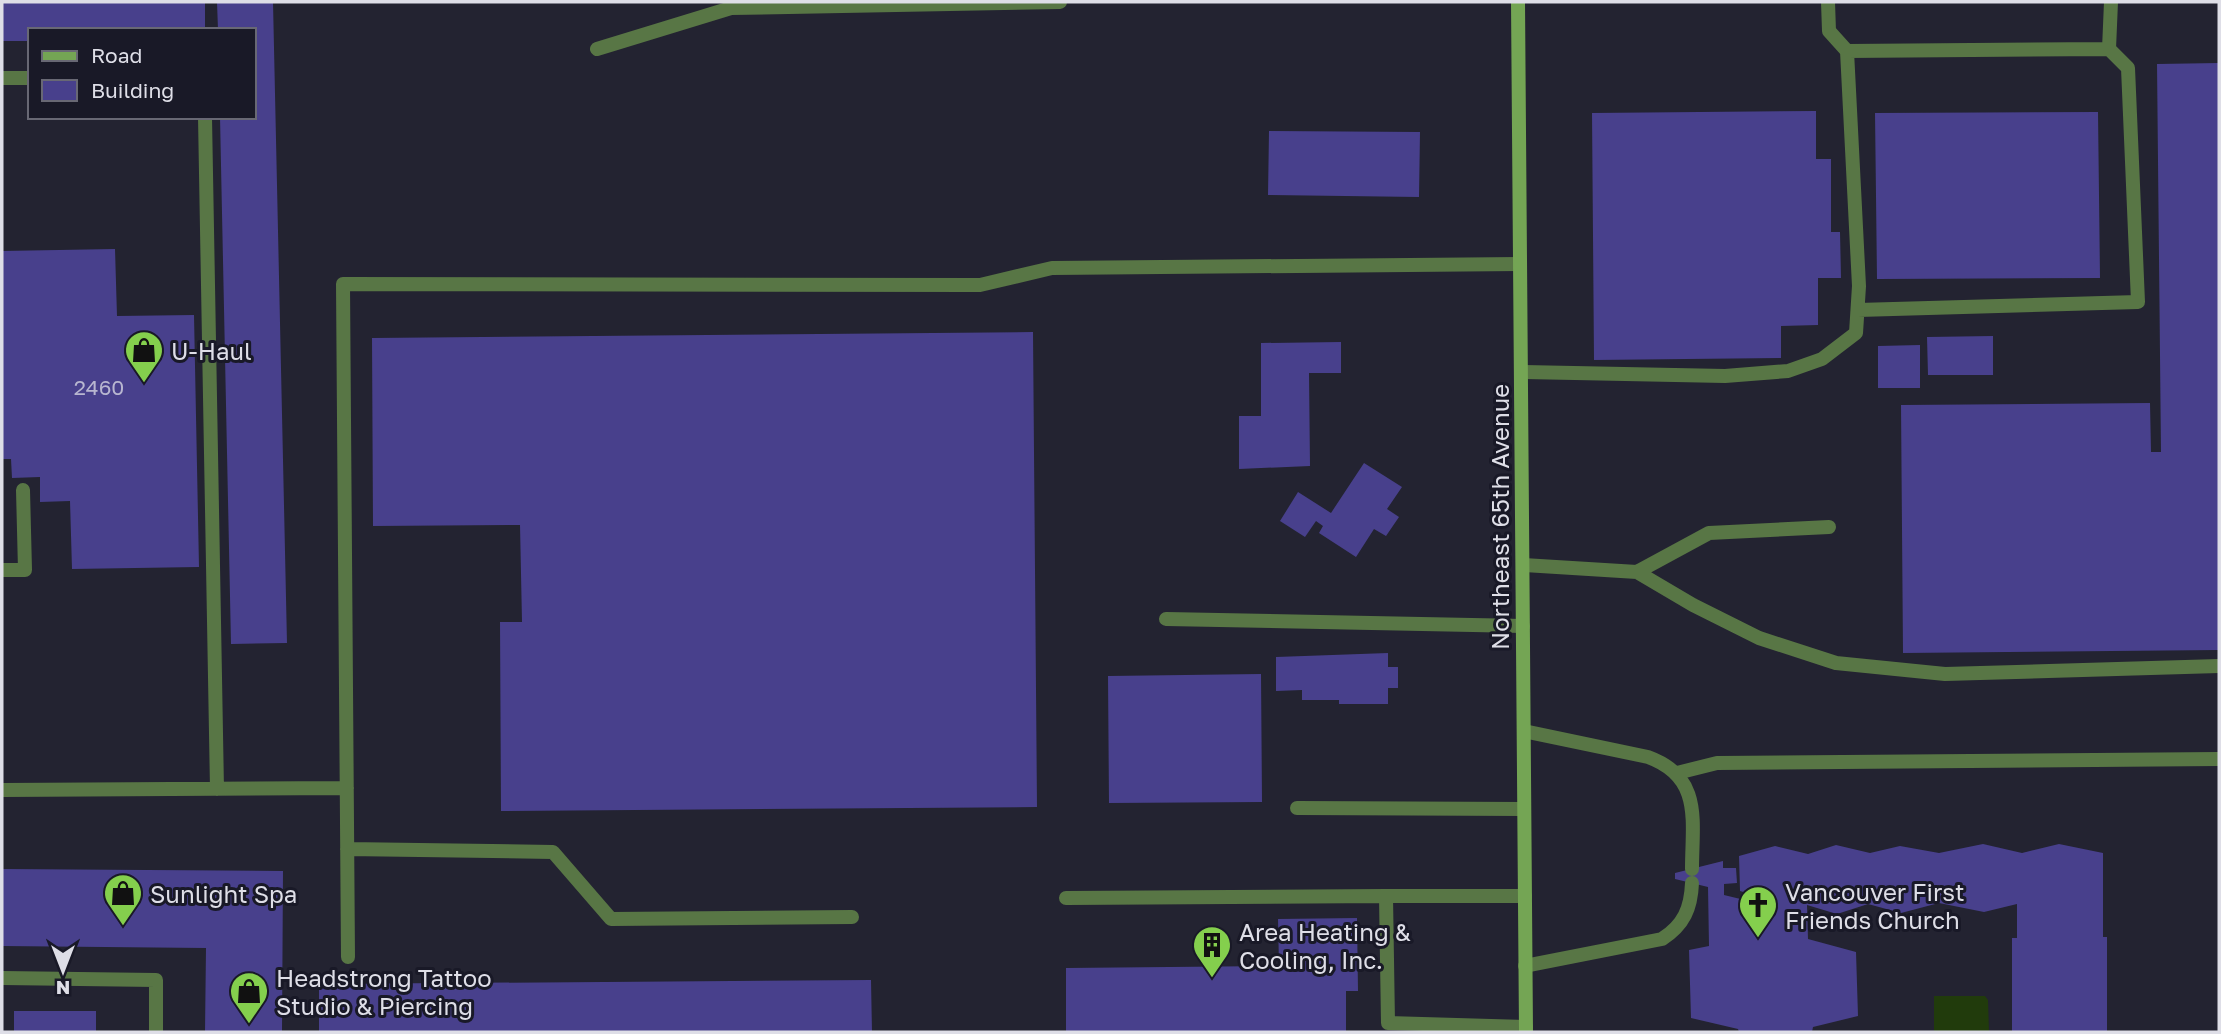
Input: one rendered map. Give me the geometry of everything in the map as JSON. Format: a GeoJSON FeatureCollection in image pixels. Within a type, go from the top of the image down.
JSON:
{"type":"FeatureCollection","features":[{"type":"Feature","properties":{"kind":"street","name":"Northeast 65th Avenue"},"geometry":{"type":"LineString","coordinates":[[1518,2],[1526,1030]]}},
{"type":"Feature","properties":{"kind":"lane"},"geometry":{"type":"LineString","coordinates":[[597,49],[731,8],[1060,2]]}},
{"type":"Feature","properties":{"kind":"lane"},"geometry":{"type":"LineString","coordinates":[[1521,372],[1725,376],[1788,371],[1822,359],[1856,333],[1859,286],[1847,51],[1829,31],[1828,2]]}},
{"type":"Feature","properties":{"kind":"lane"},"geometry":{"type":"LineString","coordinates":[[2109,49],[2111,2]]}},
{"type":"Feature","properties":{"kind":"lane"},"geometry":{"type":"LineString","coordinates":[[1847,51],[2109,49],[2128,68],[2138,302],[1858,310]]}},
{"type":"Feature","properties":{"kind":"lane"},"geometry":{"type":"LineString","coordinates":[[2,78],[28,78]]}},
{"type":"Feature","properties":{"kind":"lane"},"geometry":{"type":"LineString","coordinates":[[205,119],[217,789]]}},
{"type":"Feature","properties":{"kind":"lane"},"geometry":{"type":"LineString","coordinates":[[348,957],[343,284],[980,285],[1052,268],[1520,264]]}},
{"type":"Feature","properties":{"kind":"lane"},"geometry":{"type":"LineString","coordinates":[[2,570],[26,570],[23,490]]}},
{"type":"Feature","properties":{"kind":"lane"},"geometry":{"type":"LineString","coordinates":[[1637,572],[1709,533],[1829,527]]}},
{"type":"Feature","properties":{"kind":"lane"},"geometry":{"type":"LineString","coordinates":[[1523,565],[1637,572],[1693,605],[1759,638],[1836,663],[1945,674],[2219,666]]}},
{"type":"Feature","properties":{"kind":"lane"},"geometry":{"type":"LineString","coordinates":[[1166,620],[1523,626]]}},
{"type":"Feature","properties":{"kind":"lane"},"geometry":{"type":"LineString","coordinates":[[1524,732],[1663,762],[1677,773],[1692,802],[1689,909],[1673,932],[1662,939],[1525,966]]}},
{"type":"Feature","properties":{"kind":"lane"},"geometry":{"type":"LineString","coordinates":[[1677,773],[1717,763],[2219,759]]}},
{"type":"Feature","properties":{"kind":"lane"},"geometry":{"type":"LineString","coordinates":[[2,790],[347,788]]}},
{"type":"Feature","properties":{"kind":"lane"},"geometry":{"type":"LineString","coordinates":[[1297,808],[1524,809]]}},
{"type":"Feature","properties":{"kind":"lane"},"geometry":{"type":"LineString","coordinates":[[348,849],[553,852],[611,919],[852,916]]}},
{"type":"Feature","properties":{"kind":"lane"},"geometry":{"type":"LineString","coordinates":[[1386,896],[1388,1023],[1526,1030]]}},
{"type":"Feature","properties":{"kind":"lane"},"geometry":{"type":"LineString","coordinates":[[1066,898],[1525,896]]}},
{"type":"Feature","properties":{"kind":"lane"},"geometry":{"type":"LineString","coordinates":[[2,978],[156,980],[156,1032]]}},
{"type":"Feature","properties":{"kind":"green space"},"geometry":{"type":"Polygon","coordinates":[[[1934,996],[1985,996],[1988,1000],[1989,1032],[1934,1032],[1934,996]]]}},
{"type":"Feature","properties":{"kind":"building"},"geometry":{"type":"Polygon","coordinates":[[[2,2],[205,2],[205,28],[28,28],[28,41],[2,41],[2,2]]]}},
{"type":"Feature","properties":{"kind":"building"},"geometry":{"type":"Polygon","coordinates":[[[217,2],[273,2],[287,643],[231,644],[220,119],[256,119],[256,28],[218,28],[217,2]]]}},
{"type":"Feature","properties":{"kind":"building"},"geometry":{"type":"Polygon","coordinates":[[[2219,63],[2219,650],[1903,653],[1901,405],[2150,403],[2151,452],[2161,452],[2157,64],[2219,63]]]}},
{"type":"Feature","properties":{"kind":"building"},"geometry":{"type":"Polygon","coordinates":[[[1816,111],[1816,159],[1831,159],[1831,232],[1840,232],[1841,278],[1818,278],[1818,325],[1781,326],[1781,358],[1594,360],[1592,113],[1816,111]]]}},
{"type":"Feature","properties":{"kind":"building"},"geometry":{"type":"Polygon","coordinates":[[[2098,112],[2100,278],[1877,279],[1875,113],[2098,112]]]}},
{"type":"Feature","properties":{"kind":"building"},"geometry":{"type":"Polygon","coordinates":[[[1269,131],[1420,132],[1419,197],[1268,195],[1269,131]]]}},
{"type":"Feature","properties":{"kind":"building","name":"U-Haul"},"geometry":{"type":"Polygon","coordinates":[[[115,249],[117,316],[194,315],[199,567],[72,569],[70,501],[40,502],[40,477],[12,478],[11,459],[2,459],[2,251],[115,249]]]}},
{"type":"Feature","properties":{"kind":"building"},"geometry":{"type":"Polygon","coordinates":[[[1033,332],[1037,807],[501,811],[500,622],[522,622],[520,525],[373,526],[372,338],[1033,332]]]}},
{"type":"Feature","properties":{"kind":"building"},"geometry":{"type":"Polygon","coordinates":[[[1993,336],[1993,375],[1928,375],[1927,337],[1993,336]]]}},
{"type":"Feature","properties":{"kind":"building"},"geometry":{"type":"Polygon","coordinates":[[[1341,342],[1341,373],[1309,373],[1310,466],[1239,469],[1239,416],[1261,416],[1261,343],[1341,342]]]}},
{"type":"Feature","properties":{"kind":"building"},"geometry":{"type":"Polygon","coordinates":[[[1920,345],[1920,388],[1878,388],[1878,346],[1920,345]]]}},
{"type":"Feature","properties":{"kind":"building"},"geometry":{"type":"Polygon","coordinates":[[[1364,463],[1402,487],[1387,509],[1399,517],[1386,536],[1374,529],[1356,557],[1319,533],[1323,526],[1316,521],[1305,537],[1280,521],[1298,492],[1331,513],[1364,463]]]}},
{"type":"Feature","properties":{"kind":"building"},"geometry":{"type":"Polygon","coordinates":[[[1388,653],[1388,667],[1398,667],[1398,688],[1388,688],[1388,704],[1339,704],[1339,700],[1302,700],[1302,690],[1276,691],[1276,657],[1388,653]]]}},
{"type":"Feature","properties":{"kind":"building"},"geometry":{"type":"Polygon","coordinates":[[[1261,674],[1262,802],[1109,803],[1108,676],[1261,674]]]}},
{"type":"Feature","properties":{"kind":"building","name":"Vancouver First Friends Church"},"geometry":{"type":"Polygon","coordinates":[[[1983,844],[2022,853],[2059,844],[2103,853],[2103,937],[2107,937],[2107,1032],[2012,1032],[2012,938],[2017,938],[2017,904],[1984,912],[1939,903],[1901,913],[1868,904],[1837,914],[1807,905],[1808,939],[1856,952],[1858,1016],[1813,1027],[1812,1032],[1739,1032],[1738,1029],[1691,1018],[1689,950],[1709,946],[1708,887],[1675,879],[1675,873],[1723,861],[1723,868],[1736,868],[1737,883],[1724,884],[1724,895],[1757,903],[1757,896],[1740,891],[1739,856],[1775,846],[1808,854],[1836,845],[1870,853],[1900,846],[1939,853],[1983,844]]]}},
{"type":"Feature","properties":{"kind":"building"},"geometry":{"type":"Polygon","coordinates":[[[2,869],[283,871],[282,1032],[205,1032],[206,948],[2,946],[2,869]]]}},
{"type":"Feature","properties":{"kind":"building","name":"Area Heating & Cooling, Inc."},"geometry":{"type":"Polygon","coordinates":[[[1357,918],[1358,991],[1346,991],[1346,1032],[1066,1032],[1066,968],[1279,966],[1278,919],[1357,918]]]}},
{"type":"Feature","properties":{"kind":"building"},"geometry":{"type":"Polygon","coordinates":[[[871,980],[872,1032],[319,1032],[319,984],[871,980]]]}},
{"type":"Feature","properties":{"kind":"building"},"geometry":{"type":"Polygon","coordinates":[[[14,1011],[96,1011],[96,1032],[14,1032],[14,1011]]]}},
{"type":"Feature","properties":{"kind":"place","name":"U-Haul"},"geometry":{"type":"Point","coordinates":[144,384]}},
{"type":"Feature","properties":{"kind":"place","name":"Sunlight Spa"},"geometry":{"type":"Point","coordinates":[123,927]}},
{"type":"Feature","properties":{"kind":"place","name":"Vancouver First Friends Church"},"geometry":{"type":"Point","coordinates":[1758,939]}},
{"type":"Feature","properties":{"kind":"place","name":"Area Heating & Cooling, Inc."},"geometry":{"type":"Point","coordinates":[1212,979]}},
{"type":"Feature","properties":{"kind":"place","name":"Headstrong Tattoo Studio & Piercing"},"geometry":{"type":"Point","coordinates":[249,1025]}}]}
